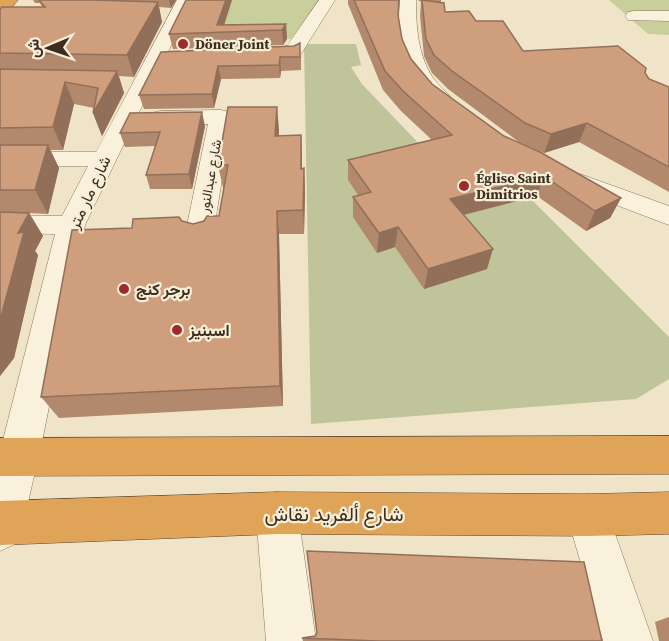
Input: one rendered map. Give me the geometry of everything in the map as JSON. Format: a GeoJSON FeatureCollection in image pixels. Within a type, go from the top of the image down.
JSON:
{"type":"FeatureCollection","features":[{"type":"Feature","properties":{"kind":"highway"},"geometry":{"type":"LineString","coordinates":[[14,449],[616,457],[669,455]]}},
{"type":"Feature","properties":{"kind":"highway","name":"شارع ألفريد نقاش"},"geometry":{"type":"LineString","coordinates":[[1,525],[277,513],[588,515],[658,518]]}},
{"type":"Feature","properties":{"kind":"street"},"geometry":{"type":"LineString","coordinates":[[234,56],[288,53],[294,50],[327,0]]}},
{"type":"Feature","properties":{"kind":"street"},"geometry":{"type":"LineString","coordinates":[[415,6],[412,57],[421,76],[438,96],[455,109]]}},
{"type":"Feature","properties":{"kind":"street","name":"شارع مار متر"},"geometry":{"type":"LineString","coordinates":[[1,525],[14,449],[71,225],[125,118],[130,85],[167,57],[172,10]]}},
{"type":"Feature","properties":{"kind":"street"},"geometry":{"type":"LineString","coordinates":[[634,16],[669,15]]}},
{"type":"Feature","properties":{"kind":"street","name":"شارع عبدالنور"},"geometry":{"type":"LineString","coordinates":[[125,118],[224,106],[199,235]]}},
{"type":"Feature","properties":{"kind":"street"},"geometry":{"type":"LineString","coordinates":[[0,159],[105,159]]}},
{"type":"Feature","properties":{"kind":"street"},"geometry":{"type":"LineString","coordinates":[[561,173],[603,192],[669,216]]}},
{"type":"Feature","properties":{"kind":"street"},"geometry":{"type":"LineString","coordinates":[[0,224],[71,225]]}},
{"type":"Feature","properties":{"kind":"street"},"geometry":{"type":"LineString","coordinates":[[277,513],[291,641]]}},
{"type":"Feature","properties":{"kind":"street"},"geometry":{"type":"LineString","coordinates":[[588,515],[628,641]]}},
{"type":"Feature","properties":{"kind":"green space"},"geometry":{"type":"Polygon","coordinates":[[[196,0],[320,0],[293,39],[180,40],[196,0]]]}},
{"type":"Feature","properties":{"kind":"green space"},"geometry":{"type":"Polygon","coordinates":[[[609,0],[669,0],[669,35],[648,34],[609,0]]]}},
{"type":"Feature","properties":{"kind":"green space"},"geometry":{"type":"Polygon","coordinates":[[[304,44],[356,44],[361,65],[351,67],[362,84],[427,152],[475,160],[515,202],[530,198],[669,337],[669,379],[636,399],[311,424],[304,44]]]}},
{"type":"Feature","properties":{"kind":"building"},"geometry":{"type":"Polygon","coordinates":[[[39,0],[158,2],[127,55],[0,53],[0,9],[2,7],[45,7],[39,0]]]}},
{"type":"Feature","properties":{"kind":"building"},"geometry":{"type":"Polygon","coordinates":[[[186,0],[226,0],[217,25],[286,24],[282,30],[169,34],[186,0]]]}},
{"type":"Feature","properties":{"kind":"building"},"geometry":{"type":"Polygon","coordinates":[[[354,0],[399,0],[398,15],[402,39],[411,59],[432,84],[504,136],[540,152],[621,198],[595,211],[544,176],[450,199],[493,249],[428,269],[398,227],[379,233],[353,197],[371,192],[348,160],[452,135],[403,91],[385,71],[354,0]]]}},
{"type":"Feature","properties":{"kind":"building"},"geometry":{"type":"Polygon","coordinates":[[[422,0],[444,3],[445,12],[469,11],[476,21],[503,21],[523,51],[618,46],[646,68],[645,73],[649,79],[669,87],[669,167],[587,123],[551,134],[525,123],[452,71],[434,55],[426,39],[422,0]]]}},
{"type":"Feature","properties":{"kind":"building"},"geometry":{"type":"Polygon","coordinates":[[[300,43],[300,57],[280,57],[279,65],[218,66],[212,94],[139,95],[161,52],[294,46],[300,43]]]}},
{"type":"Feature","properties":{"kind":"building"},"geometry":{"type":"Polygon","coordinates":[[[0,69],[117,71],[93,113],[98,88],[65,82],[53,127],[0,128],[0,69]]]}},
{"type":"Feature","properties":{"kind":"building","name":"اسبنيز"},"geometry":{"type":"Polygon","coordinates":[[[228,107],[277,107],[275,136],[301,135],[301,169],[304,168],[303,210],[277,211],[280,386],[41,397],[72,230],[132,228],[133,219],[179,217],[182,221],[193,224],[204,221],[207,216],[219,216],[228,165],[218,165],[228,107]]]}},
{"type":"Feature","properties":{"kind":"building"},"geometry":{"type":"Polygon","coordinates":[[[202,112],[189,174],[146,175],[160,132],[120,133],[130,113],[202,112]]]}},
{"type":"Feature","properties":{"kind":"building"},"geometry":{"type":"Polygon","coordinates":[[[0,145],[48,145],[35,190],[0,190],[0,145]]]}},
{"type":"Feature","properties":{"kind":"building"},"geometry":{"type":"Polygon","coordinates":[[[0,212],[29,213],[18,233],[24,232],[0,320],[0,212]]]}},
{"type":"Feature","properties":{"kind":"building"},"geometry":{"type":"Polygon","coordinates":[[[307,551],[584,562],[602,641],[378,641],[302,638],[315,636],[317,633],[307,551]]]}},
{"type":"Feature","properties":{"kind":"place","name":"Döner Joint"},"geometry":{"type":"Point","coordinates":[183,44]}},
{"type":"Feature","properties":{"kind":"place","name":"Église Saint Dimitrios"},"geometry":{"type":"Point","coordinates":[464,186]}},
{"type":"Feature","properties":{"kind":"place","name":"برجر كنج"},"geometry":{"type":"Point","coordinates":[124,289]}},
{"type":"Feature","properties":{"kind":"place","name":"اسبنيز"},"geometry":{"type":"Point","coordinates":[177,330]}}]}
